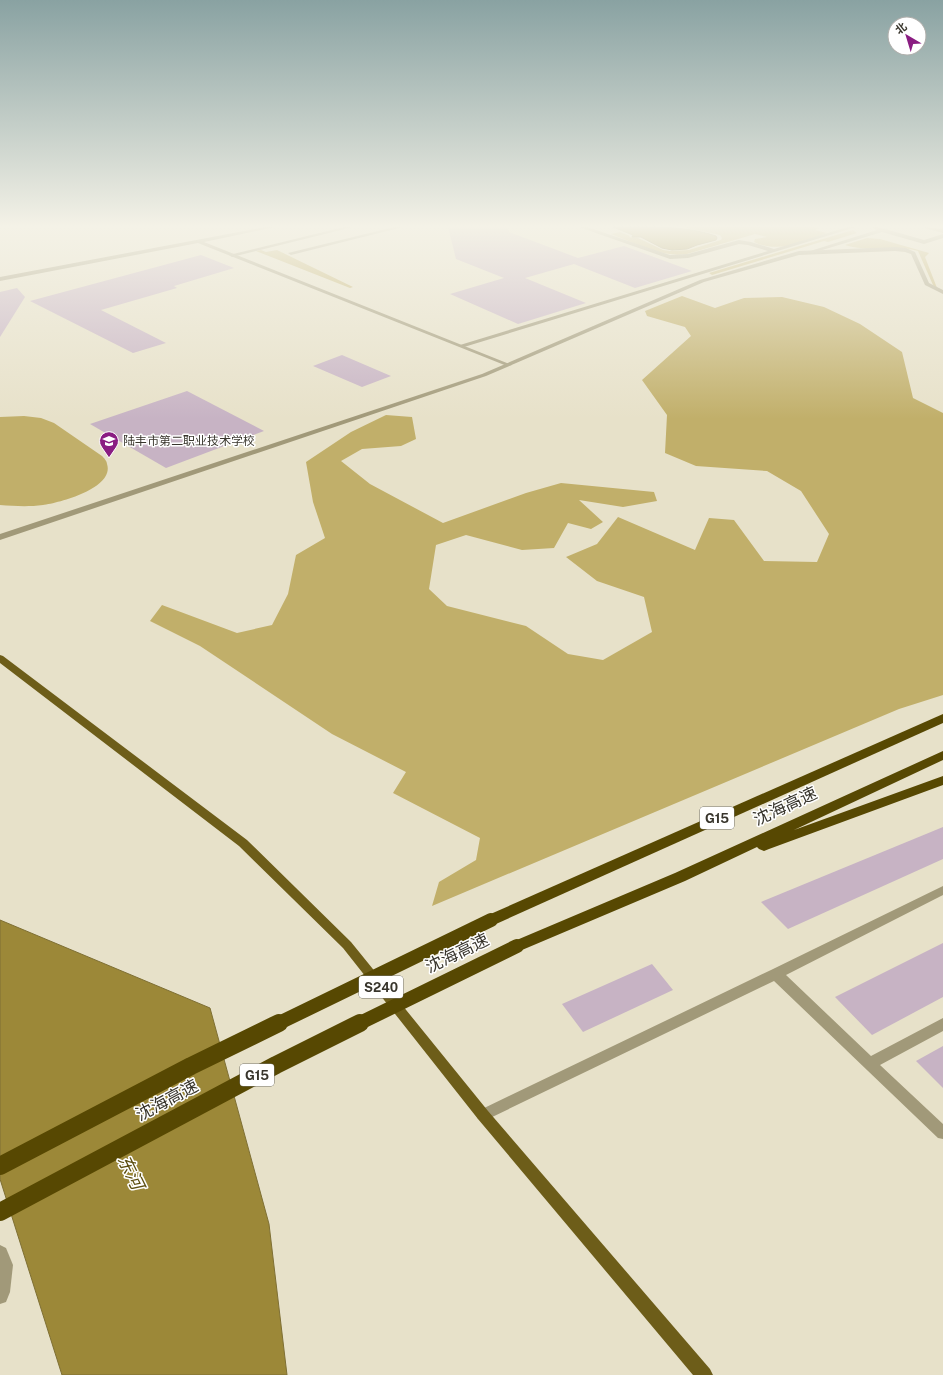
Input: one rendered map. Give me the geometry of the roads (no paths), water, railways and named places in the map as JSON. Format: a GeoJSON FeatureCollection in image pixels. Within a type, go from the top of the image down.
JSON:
{"type":"FeatureCollection","features":[{"type":"Feature","properties":{"kind":"highway","name":"沈海高速"},"geometry":{"type":"LineString","coordinates":[[0,1166],[191,1066],[491,920],[943,718]]}},
{"type":"Feature","properties":{"kind":"highway","name":"沈海高速"},"geometry":{"type":"LineString","coordinates":[[0,1212],[276,1065],[517,946],[680,877],[943,755]]}},
{"type":"Feature","properties":{"kind":"highway"},"geometry":{"type":"LineString","coordinates":[[680,877],[943,780]]}},
{"type":"Feature","properties":{"kind":"main road","name":"S240"},"geometry":{"type":"LineString","coordinates":[[0,658],[243,843],[346,945],[483,1115],[704,1375]]}},
{"type":"Feature","properties":{"kind":"street"},"geometry":{"type":"LineString","coordinates":[[323,291],[509,364]]}},
{"type":"Feature","properties":{"kind":"street"},"geometry":{"type":"LineString","coordinates":[[462,346],[642,291]]}},
{"type":"Feature","properties":{"kind":"street"},"geometry":{"type":"LineString","coordinates":[[0,537],[484,375],[678,291]]}},
{"type":"Feature","properties":{"kind":"street"},"geometry":{"type":"LineString","coordinates":[[483,1115],[776,974],[943,890]]}},
{"type":"Feature","properties":{"kind":"street"},"geometry":{"type":"LineString","coordinates":[[776,974],[943,1134]]}},
{"type":"Feature","properties":{"kind":"street"},"geometry":{"type":"LineString","coordinates":[[869,1064],[943,1024]]}},
{"type":"Feature","properties":{"kind":"street"},"geometry":{"type":"LineString","coordinates":[[0,1253],[5,1265],[2,1292],[0,1296]]}},
{"type":"Feature","properties":{"kind":"water","name":"东河"},"geometry":{"type":"Polygon","coordinates":[[[0,920],[210,1008],[269,1224],[287,1375],[62,1375],[0,1179],[0,920]]]}},
{"type":"Feature","properties":{"kind":"place","name":"陆丰市第二职业技术学校"},"geometry":{"type":"Point","coordinates":[109,458]}}]}
